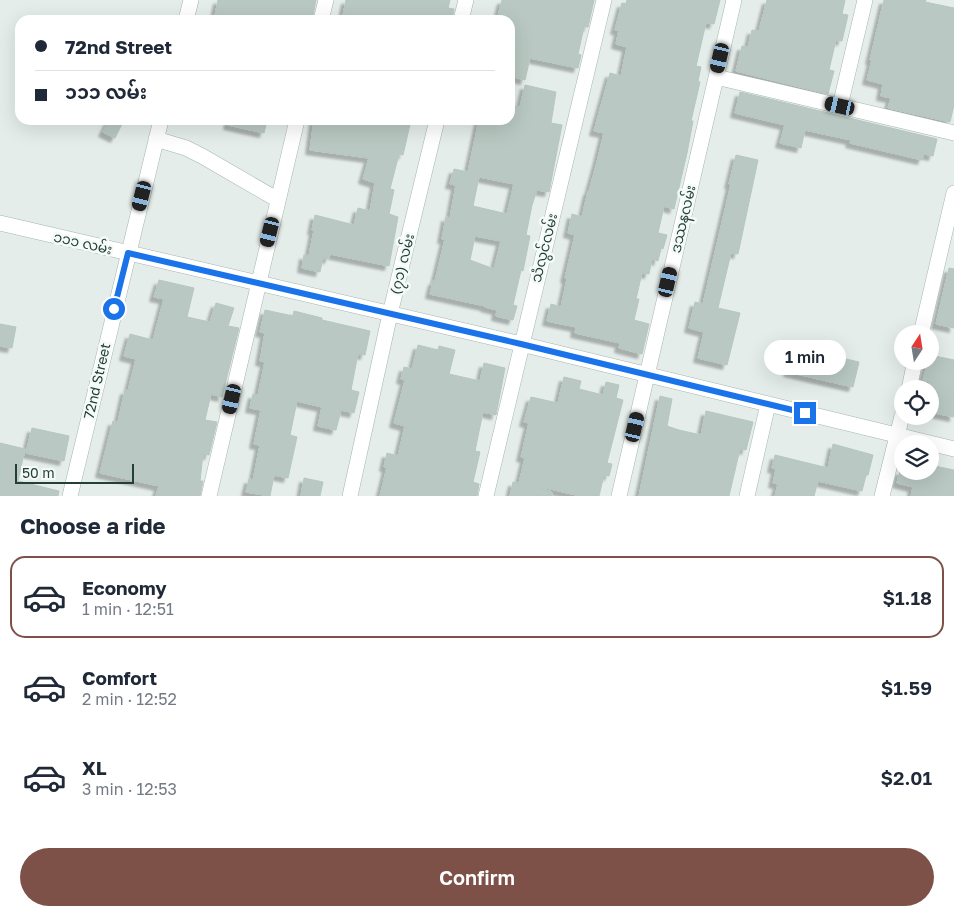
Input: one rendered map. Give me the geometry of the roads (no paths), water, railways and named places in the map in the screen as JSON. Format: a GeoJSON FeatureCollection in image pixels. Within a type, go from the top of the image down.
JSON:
{"type":"FeatureCollection","features":[{"type":"Feature","properties":{"kind":"street"},"geometry":{"type":"LineString","coordinates":[[187,15],[191,0]]}},
{"type":"Feature","properties":{"kind":"street"},"geometry":{"type":"LineString","coordinates":[[322,15],[326,0]]}},
{"type":"Feature","properties":{"kind":"street"},"geometry":{"type":"LineString","coordinates":[[462,15],[466,0]]}},
{"type":"Feature","properties":{"kind":"street","name":"သံလွင်လမ်း"},"geometry":{"type":"LineString","coordinates":[[486,496],[604,0]]}},
{"type":"Feature","properties":{"kind":"street","name":"ဒဿနလမ်း"},"geometry":{"type":"LineString","coordinates":[[619,496],[734,0]]}},
{"type":"Feature","properties":{"kind":"street"},"geometry":{"type":"LineString","coordinates":[[840,106],[865,0]]}},
{"type":"Feature","properties":{"kind":"street"},"geometry":{"type":"LineString","coordinates":[[716,78],[954,133]]}},
{"type":"Feature","properties":{"kind":"street","name":"72nd Street"},"geometry":{"type":"LineString","coordinates":[[70,496],[160,125]]}},
{"type":"Feature","properties":{"kind":"street"},"geometry":{"type":"LineString","coordinates":[[209,496],[296,125]]}},
{"type":"Feature","properties":{"kind":"street","name":"(၇၁) လမ်း"},"geometry":{"type":"LineString","coordinates":[[350,496],[390,314],[436,125]]}},
{"type":"Feature","properties":{"kind":"street"},"geometry":{"type":"LineString","coordinates":[[156,139],[186,148],[278,200]]}},
{"type":"Feature","properties":{"kind":"street"},"geometry":{"type":"LineString","coordinates":[[924,325],[954,193]]}},
{"type":"Feature","properties":{"kind":"street","name":"၁၁၁ လမ်း"},"geometry":{"type":"LineString","coordinates":[[0,223],[521,344],[954,449]]}},
{"type":"Feature","properties":{"kind":"street"},"geometry":{"type":"LineString","coordinates":[[747,496],[768,404]]}},
{"type":"Feature","properties":{"kind":"street"},"geometry":{"type":"LineString","coordinates":[[882,496],[900,425]]}}]}
